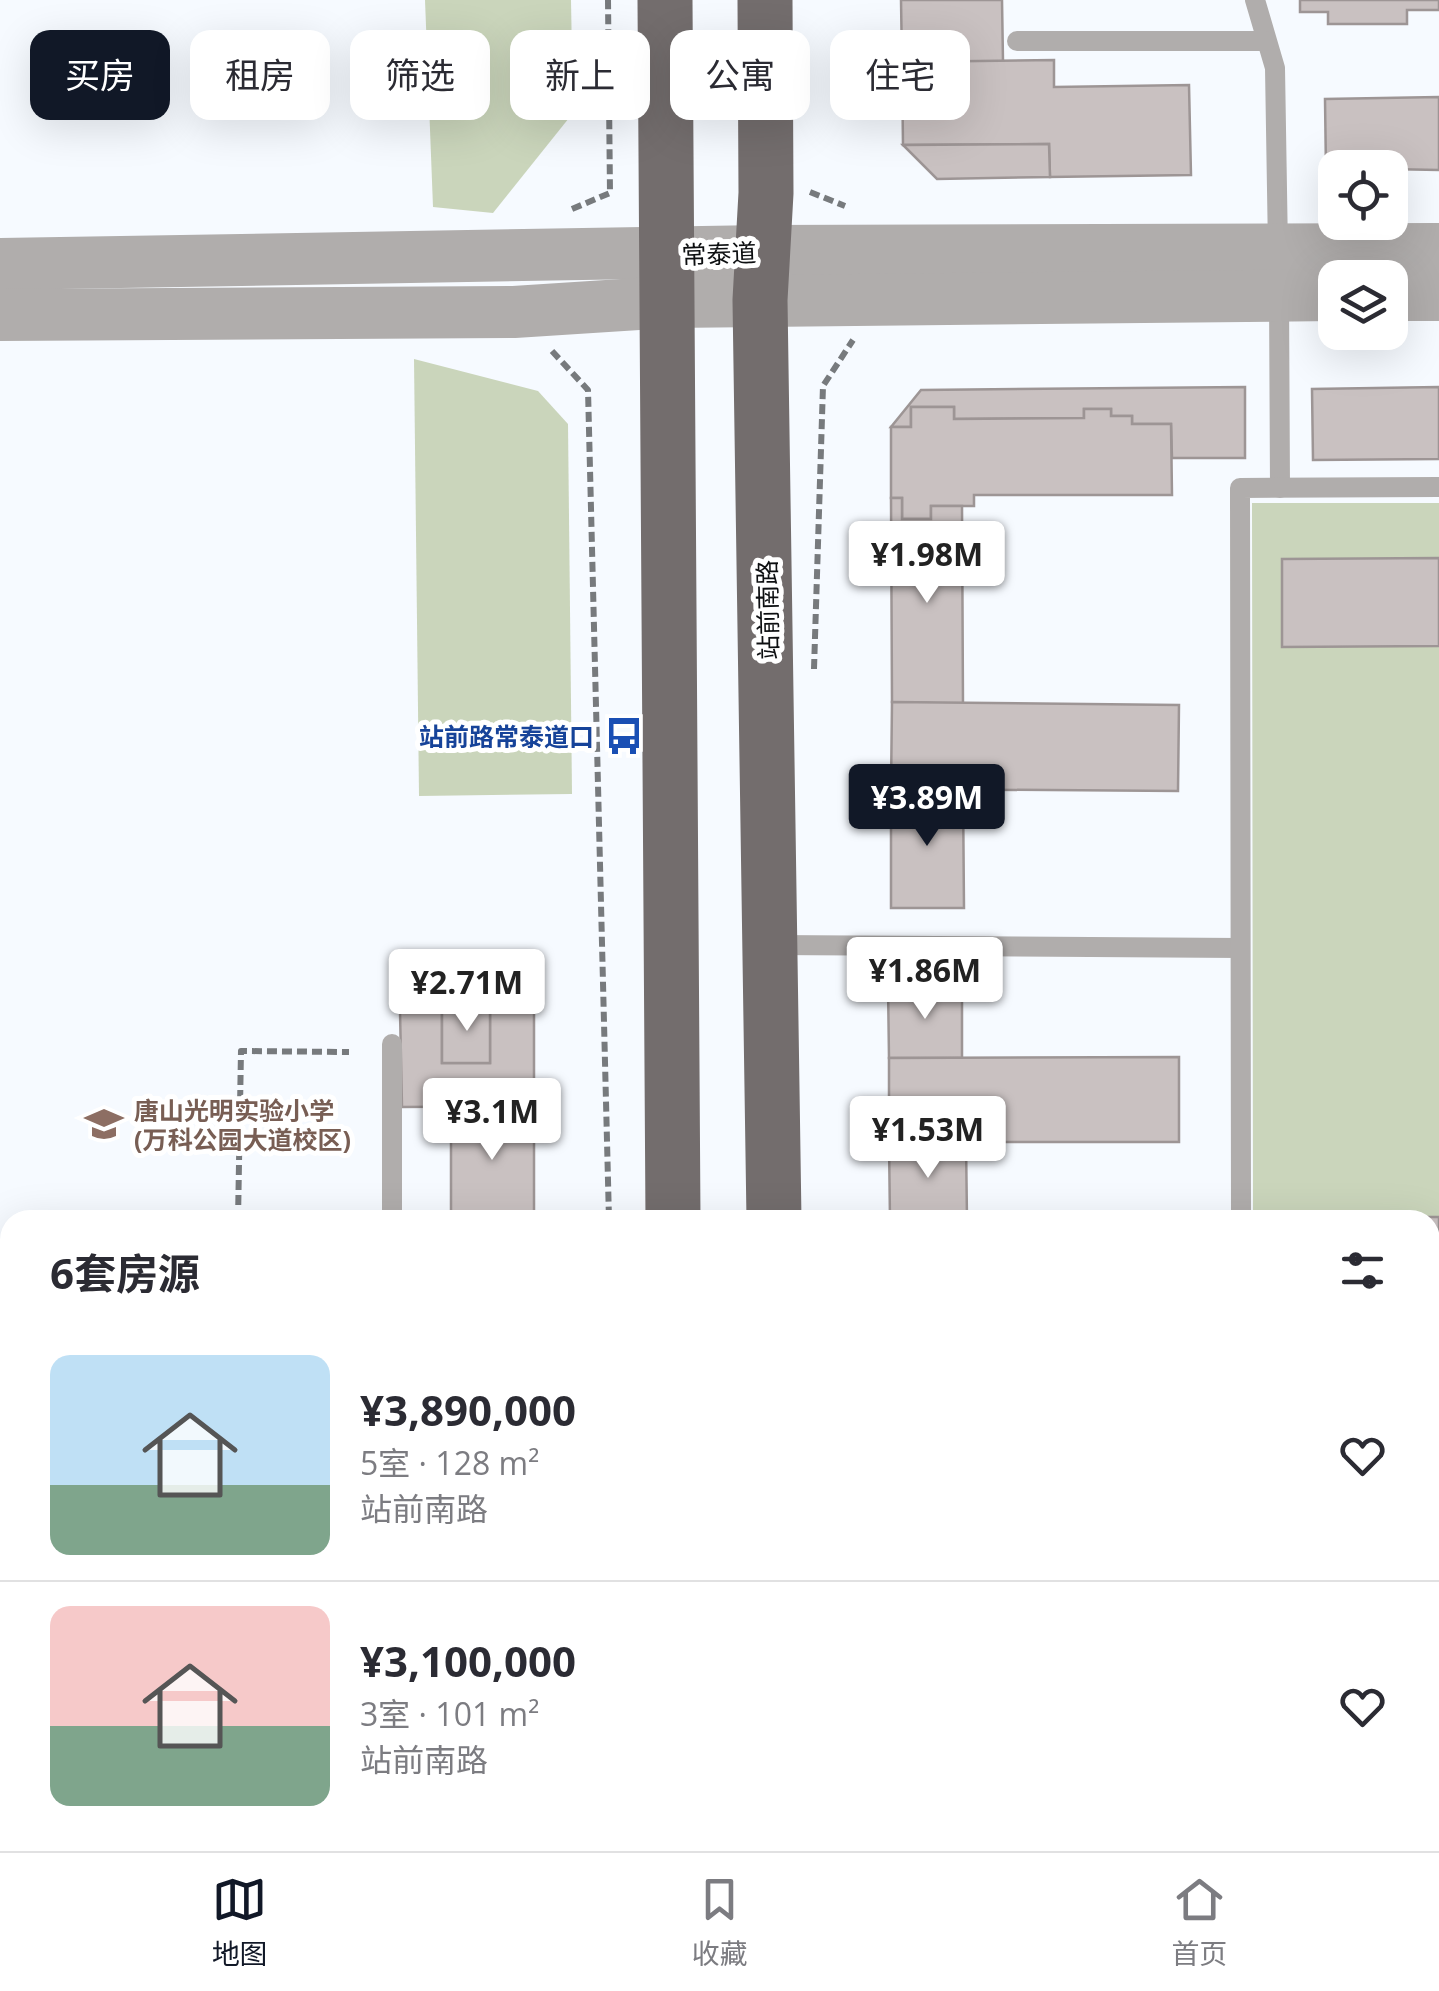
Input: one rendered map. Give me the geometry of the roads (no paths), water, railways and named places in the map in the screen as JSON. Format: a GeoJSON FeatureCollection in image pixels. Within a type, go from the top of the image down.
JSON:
{"type":"FeatureCollection","features":[{"type":"Feature","properties":{"kind":"main road"},"geometry":{"type":"LineString","coordinates":[[666,0],[673,1210]]}},
{"type":"Feature","properties":{"kind":"main road","name":"站前南路"},"geometry":{"type":"LineString","coordinates":[[765,0],[766,193],[761,276],[774,1210]]}},
{"type":"Feature","properties":{"kind":"street","name":"常泰道"},"geometry":{"type":"LineString","coordinates":[[0,264],[669,278],[1279,272],[1439,249]]}},
{"type":"Feature","properties":{"kind":"street","name":"常泰道"},"geometry":{"type":"LineString","coordinates":[[1279,272],[1318,288]]}},
{"type":"Feature","properties":{"kind":"street","name":"常泰道"},"geometry":{"type":"LineString","coordinates":[[0,315],[514,312],[669,278]]}},
{"type":"Feature","properties":{"kind":"street"},"geometry":{"type":"LineString","coordinates":[[1408,295],[1439,295]]}},
{"type":"Feature","properties":{"kind":"lane"},"geometry":{"type":"LineString","coordinates":[[1255,0],[1275,68],[1280,488]]}},
{"type":"Feature","properties":{"kind":"lane"},"geometry":{"type":"LineString","coordinates":[[1017,41],[1266,40]]}},
{"type":"Feature","properties":{"kind":"lane"},"geometry":{"type":"LineString","coordinates":[[1241,1210],[1240,488],[1439,487]]}},
{"type":"Feature","properties":{"kind":"lane"},"geometry":{"type":"LineString","coordinates":[[771,945],[1240,948]]}},
{"type":"Feature","properties":{"kind":"lane"},"geometry":{"type":"LineString","coordinates":[[392,1044],[392,1210]]}},
{"type":"Feature","properties":{"kind":"place","name":"站前路常泰道口"},"geometry":{"type":"Point","coordinates":[624,736]}},
{"type":"Feature","properties":{"kind":"place","name":"唐山光明实验小学 (万科公园大道校区)"},"geometry":{"type":"Point","coordinates":[104,1124]}}]}
